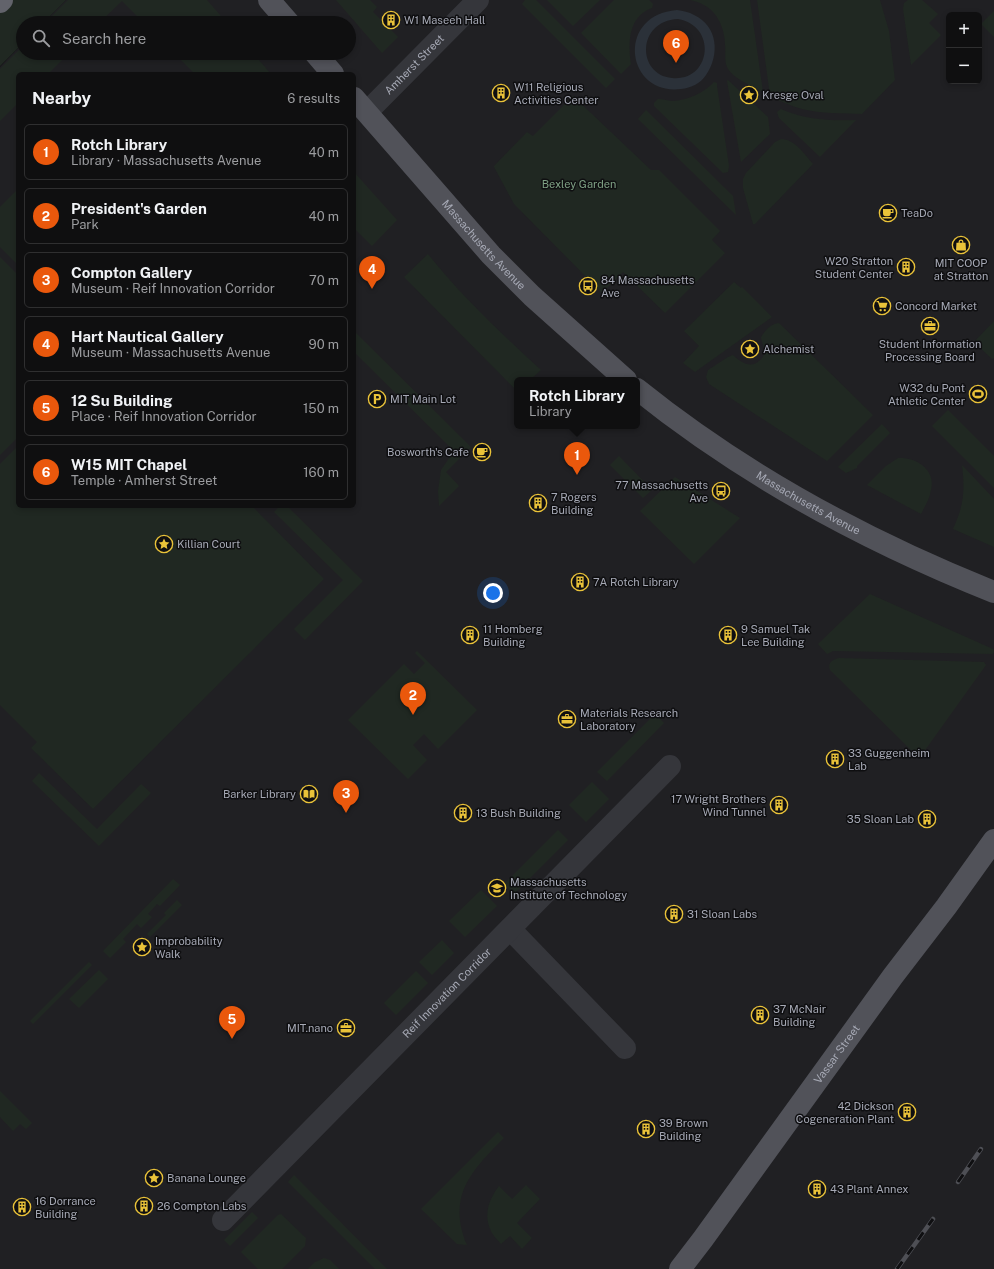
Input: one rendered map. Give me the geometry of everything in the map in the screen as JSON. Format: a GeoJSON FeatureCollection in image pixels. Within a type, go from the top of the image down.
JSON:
{"type":"FeatureCollection","features":[{"type":"Feature","properties":{"kind":"main road"},"geometry":{"type":"LineString","coordinates":[[269,0],[283,16]]}},
{"type":"Feature","properties":{"kind":"main road"},"geometry":{"type":"LineString","coordinates":[[321,60],[331,72]]}},
{"type":"Feature","properties":{"kind":"main road","name":"Massachusetts Avenue"},"geometry":{"type":"LineString","coordinates":[[360,105],[491,255],[537,301],[623,377]]}},
{"type":"Feature","properties":{"kind":"main road","name":"Massachusetts Avenue"},"geometry":{"type":"LineString","coordinates":[[640,390],[703,438],[749,470],[828,515],[887,545],[968,582],[994,592]]}},
{"type":"Feature","properties":{"kind":"main road","name":"Vassar Street"},"geometry":{"type":"LineString","coordinates":[[680,1269],[708,1233],[889,982],[946,907],[994,840]]}},
{"type":"Feature","properties":{"kind":"street","name":"Amherst Street"},"geometry":{"type":"LineString","coordinates":[[360,105],[478,0]]}},
{"type":"Feature","properties":{"kind":"street","name":"Reif Innovation Corridor"},"geometry":{"type":"LineString","coordinates":[[223,1220],[670,766]]}},
{"type":"Feature","properties":{"kind":"street"},"geometry":{"type":"LineString","coordinates":[[510,929],[625,1048]]}},
{"type":"Feature","properties":{"kind":"shaded area","name":"Massachusetts Institute of Technology"},"geometry":{"type":"Polygon","coordinates":[[[66,0],[994,0],[994,1269],[0,1269],[0,67],[16,50],[16,60],[356,60],[356,16],[50,16],[66,0]]]}},
{"type":"Feature","properties":{"kind":"shaded area"},"geometry":{"type":"Polygon","coordinates":[[[677,10],[688,12],[702,20],[708,26],[712,34],[715,50],[706,75],[695,85],[681,89],[662,88],[648,80],[639,68],[635,54],[637,39],[644,25],[657,15],[677,10]],[[678,19],[664,22],[654,29],[648,38],[646,48],[647,59],[652,68],[660,75],[672,78],[685,77],[695,71],[702,63],[705,53],[704,42],[699,32],[691,24],[678,19]]]}},
{"type":"Feature","properties":{"kind":"green space"},"geometry":{"type":"Polygon","coordinates":[[[0,0],[66,0],[50,16],[16,16],[16,50],[0,66],[0,0]]]}},
{"type":"Feature","properties":{"kind":"green space"},"geometry":{"type":"Polygon","coordinates":[[[68,0],[207,0],[221,16],[137,16],[122,1],[106,16],[52,16],[68,0]]]}},
{"type":"Feature","properties":{"kind":"green space"},"geometry":{"type":"Polygon","coordinates":[[[336,0],[370,0],[377,7],[373,12],[398,37],[382,53],[356,23],[356,16],[350,16],[336,0]]]}},
{"type":"Feature","properties":{"kind":"green space"},"geometry":{"type":"Polygon","coordinates":[[[525,0],[536,0],[615,79],[606,88],[522,4],[525,0]]]}},
{"type":"Feature","properties":{"kind":"green space"},"geometry":{"type":"Polygon","coordinates":[[[547,0],[600,0],[573,26],[547,0]]]}},
{"type":"Feature","properties":{"kind":"green space"},"geometry":{"type":"Polygon","coordinates":[[[614,0],[649,0],[653,4],[652,8],[638,17],[634,24],[630,39],[631,64],[621,74],[581,33],[614,0]]]}},
{"type":"Feature","properties":{"kind":"green space"},"geometry":{"type":"Polygon","coordinates":[[[690,0],[750,0],[763,92],[733,75],[726,65],[725,39],[720,22],[708,7],[690,0]]]}},
{"type":"Feature","properties":{"kind":"green space"},"geometry":{"type":"Polygon","coordinates":[[[757,0],[880,0],[889,31],[895,80],[862,114],[809,111],[790,105],[770,96],[757,0]]]}},
{"type":"Feature","properties":{"kind":"green space"},"geometry":{"type":"Polygon","coordinates":[[[908,0],[922,0],[938,14],[929,23],[941,35],[911,65],[903,9],[904,3],[908,0]]]}},
{"type":"Feature","properties":{"kind":"green space"},"geometry":{"type":"Polygon","coordinates":[[[994,11],[994,37],[982,25],[982,23],[994,11]]]}},
{"type":"Feature","properties":{"kind":"green space"},"geometry":{"type":"Polygon","coordinates":[[[16,53],[16,60],[62,60],[50,72],[16,72],[16,105],[0,121],[0,69],[16,53]]]}},
{"type":"Feature","properties":{"kind":"green space"},"geometry":{"type":"Polygon","coordinates":[[[181,60],[259,60],[269,72],[193,72],[181,60]]]}},
{"type":"Feature","properties":{"kind":"green space"},"geometry":{"type":"Polygon","coordinates":[[[728,80],[768,117],[770,134],[741,162],[727,81],[728,80]]]}},
{"type":"Feature","properties":{"kind":"green space"},"geometry":{"type":"Polygon","coordinates":[[[714,82],[717,83],[729,166],[728,172],[723,173],[654,106],[654,103],[658,99],[674,101],[690,97],[706,89],[714,82]]]}},
{"type":"Feature","properties":{"kind":"green space","name":"Bexley Garden"},"geometry":{"type":"Polygon","coordinates":[[[573,96],[651,170],[659,170],[720,231],[712,240],[725,253],[665,313],[623,272],[602,293],[514,204],[494,167],[527,132],[533,136],[573,96]]]}},
{"type":"Feature","properties":{"kind":"green space"},"geometry":{"type":"Polygon","coordinates":[[[781,109],[809,118],[856,120],[820,157],[779,118],[777,112],[781,109]]]}},
{"type":"Feature","properties":{"kind":"green space"},"geometry":{"type":"Polygon","coordinates":[[[646,110],[733,196],[736,215],[638,119],[646,110]]]}},
{"type":"Feature","properties":{"kind":"green space"},"geometry":{"type":"Polygon","coordinates":[[[781,139],[795,145],[813,164],[755,224],[753,224],[743,188],[743,179],[746,173],[775,142],[781,139]]]}},
{"type":"Feature","properties":{"kind":"green space"},"geometry":{"type":"Polygon","coordinates":[[[356,174],[397,220],[372,246],[356,230],[356,174]]]}},
{"type":"Feature","properties":{"kind":"green space"},"geometry":{"type":"Polygon","coordinates":[[[16,191],[16,263],[0,247],[0,207],[16,191]]]}},
{"type":"Feature","properties":{"kind":"green space"},"geometry":{"type":"Polygon","coordinates":[[[428,254],[454,285],[496,328],[541,370],[533,377],[514,377],[514,388],[404,277],[428,254]]]}},
{"type":"Feature","properties":{"kind":"green space"},"geometry":{"type":"Polygon","coordinates":[[[0,257],[16,273],[16,439],[0,455],[0,257]]]}},
{"type":"Feature","properties":{"kind":"green space"},"geometry":{"type":"Polygon","coordinates":[[[734,282],[741,288],[742,287],[772,317],[695,372],[683,363],[699,346],[684,331],[734,282]]]}},
{"type":"Feature","properties":{"kind":"green space"},"geometry":{"type":"Polygon","coordinates":[[[994,321],[994,358],[992,359],[974,342],[994,321]]]}},
{"type":"Feature","properties":{"kind":"green space"},"geometry":{"type":"Polygon","coordinates":[[[779,323],[873,415],[827,461],[709,384],[706,377],[708,370],[733,355],[746,364],[756,363],[764,354],[761,337],[771,326],[779,323]]]}},
{"type":"Feature","properties":{"kind":"green space"},"geometry":{"type":"Polygon","coordinates":[[[356,333],[471,447],[446,472],[459,486],[439,506],[438,491],[441,470],[454,451],[356,354],[356,333]]]}},
{"type":"Feature","properties":{"kind":"green space"},"geometry":{"type":"Polygon","coordinates":[[[948,410],[994,456],[994,488],[932,426],[948,410]]]}},
{"type":"Feature","properties":{"kind":"green space"},"geometry":{"type":"Polygon","coordinates":[[[882,424],[890,433],[857,466],[857,468],[846,473],[838,467],[882,424]]]}},
{"type":"Feature","properties":{"kind":"green space","name":"Killian Court"},"geometry":{"type":"Polygon","coordinates":[[[16,448],[16,508],[254,508],[324,579],[93,809],[31,748],[37,742],[0,705],[0,464],[16,448]]]}},
{"type":"Feature","properties":{"kind":"green space"},"geometry":{"type":"Polygon","coordinates":[[[619,456],[652,490],[643,498],[610,465],[619,456]]]}},
{"type":"Feature","properties":{"kind":"green space"},"geometry":{"type":"Polygon","coordinates":[[[898,458],[905,458],[918,462],[924,466],[931,476],[932,483],[930,493],[921,514],[867,485],[886,466],[898,458]]]}},
{"type":"Feature","properties":{"kind":"green space"},"geometry":{"type":"Polygon","coordinates":[[[962,465],[994,499],[994,547],[953,529],[963,498],[962,465]]]}},
{"type":"Feature","properties":{"kind":"green space"},"geometry":{"type":"Polygon","coordinates":[[[675,477],[740,518],[694,564],[640,511],[675,477]]]}},
{"type":"Feature","properties":{"kind":"green space"},"geometry":{"type":"Polygon","coordinates":[[[278,508],[289,508],[363,581],[305,640],[294,629],[343,580],[274,512],[278,508]]]}},
{"type":"Feature","properties":{"kind":"green space"},"geometry":{"type":"Polygon","coordinates":[[[870,594],[993,649],[993,654],[833,651],[827,654],[818,644],[870,594]]]}},
{"type":"Feature","properties":{"kind":"green space"},"geometry":{"type":"Polygon","coordinates":[[[417,651],[477,710],[438,749],[424,734],[413,745],[427,760],[408,779],[348,720],[404,664],[414,674],[425,663],[415,653],[417,651]]]}},
{"type":"Feature","properties":{"kind":"green space"},"geometry":{"type":"Polygon","coordinates":[[[839,658],[984,662],[986,665],[923,753],[919,755],[915,754],[830,670],[830,663],[839,658]]]}},
{"type":"Feature","properties":{"kind":"green space"},"geometry":{"type":"Polygon","coordinates":[[[655,714],[664,723],[607,781],[597,772],[655,714]]]}},
{"type":"Feature","properties":{"kind":"green space"},"geometry":{"type":"Polygon","coordinates":[[[39,773],[97,829],[141,784],[151,793],[99,846],[32,781],[39,773]]]}},
{"type":"Feature","properties":{"kind":"green space"},"geometry":{"type":"Polygon","coordinates":[[[592,782],[609,799],[586,822],[569,805],[592,782]]]}},
{"type":"Feature","properties":{"kind":"green space"},"geometry":{"type":"Polygon","coordinates":[[[558,830],[568,840],[514,894],[504,884],[558,830]]]}},
{"type":"Feature","properties":{"kind":"green space"},"geometry":{"type":"Polygon","coordinates":[[[173,879],[180,885],[160,906],[157,904],[148,914],[152,917],[141,928],[137,924],[123,939],[126,942],[110,958],[103,951],[173,879]]]}},
{"type":"Feature","properties":{"kind":"green space"},"geometry":{"type":"Polygon","coordinates":[[[481,890],[497,906],[465,937],[449,921],[481,890]]]}},
{"type":"Feature","properties":{"kind":"green space"},"geometry":{"type":"Polygon","coordinates":[[[177,900],[182,905],[150,937],[147,934],[166,915],[164,913],[177,900]]]}},
{"type":"Feature","properties":{"kind":"green space"},"geometry":{"type":"Polygon","coordinates":[[[442,940],[454,953],[432,975],[419,962],[442,940]]]}},
{"type":"Feature","properties":{"kind":"green space"},"geometry":{"type":"Polygon","coordinates":[[[89,962],[92,965],[33,1024],[30,1021],[89,962]]]}},
{"type":"Feature","properties":{"kind":"green space"},"geometry":{"type":"Polygon","coordinates":[[[99,970],[108,979],[79,1008],[69,999],[99,970]]]}},
{"type":"Feature","properties":{"kind":"green space"},"geometry":{"type":"Polygon","coordinates":[[[416,971],[428,983],[396,1015],[384,1003],[416,971]]]}},
{"type":"Feature","properties":{"kind":"green space"},"geometry":{"type":"Polygon","coordinates":[[[0,1091],[32,1123],[26,1129],[20,1124],[13,1131],[0,1117],[0,1091]]]}},
{"type":"Feature","properties":{"kind":"green space"},"geometry":{"type":"Polygon","coordinates":[[[498,1132],[504,1138],[481,1162],[473,1173],[461,1198],[461,1228],[467,1245],[457,1244],[421,1209],[498,1132]]]}},
{"type":"Feature","properties":{"kind":"green space"},"geometry":{"type":"Polygon","coordinates":[[[294,1175],[387,1269],[375,1269],[288,1182],[294,1175]]]}},
{"type":"Feature","properties":{"kind":"green space"},"geometry":{"type":"Polygon","coordinates":[[[526,1185],[540,1199],[517,1223],[532,1238],[522,1249],[510,1236],[501,1244],[491,1231],[487,1219],[487,1213],[492,1196],[499,1186],[512,1199],[526,1185]]]}},
{"type":"Feature","properties":{"kind":"green space"},"geometry":{"type":"Polygon","coordinates":[[[252,1212],[258,1218],[230,1246],[224,1240],[252,1212]]]}},
{"type":"Feature","properties":{"kind":"green space"},"geometry":{"type":"Polygon","coordinates":[[[281,1214],[306,1238],[305,1246],[282,1269],[258,1269],[241,1252],[278,1215],[281,1214]]]}},
{"type":"Feature","properties":{"kind":"green space"},"geometry":{"type":"Polygon","coordinates":[[[324,1258],[330,1260],[339,1269],[308,1269],[315,1262],[324,1258]]]}},
{"type":"Feature","properties":{"kind":"railway"},"geometry":{"type":"LineString","coordinates":[[958,1182],[981,1149]]}},
{"type":"Feature","properties":{"kind":"railway"},"geometry":{"type":"LineString","coordinates":[[897,1269],[933,1219]]}},
{"type":"Feature","properties":{"kind":"place","name":"W1 Maseeh Hall"},"geometry":{"type":"Point","coordinates":[391,20]}},
{"type":"Feature","properties":{"kind":"place","name":"W15 MIT Chapel"},"geometry":{"type":"Point","coordinates":[676,63]}},
{"type":"Feature","properties":{"kind":"place","name":"W11 Religious Activities Center"},"geometry":{"type":"Point","coordinates":[501,93]}},
{"type":"Feature","properties":{"kind":"place","name":"Kresge Oval"},"geometry":{"type":"Point","coordinates":[749,95]}},
{"type":"Feature","properties":{"kind":"place","name":"TeaDo"},"geometry":{"type":"Point","coordinates":[888,213]}},
{"type":"Feature","properties":{"kind":"place","name":"MIT COOP at Stratton"},"geometry":{"type":"Point","coordinates":[961,245]}},
{"type":"Feature","properties":{"kind":"place","name":"W20 Stratton Student Center"},"geometry":{"type":"Point","coordinates":[906,267]}},
{"type":"Feature","properties":{"kind":"place","name":"84 Massachusetts Ave"},"geometry":{"type":"Point","coordinates":[588,286]}},
{"type":"Feature","properties":{"kind":"place","name":"Hart Nautical Gallery"},"geometry":{"type":"Point","coordinates":[372,289]}},
{"type":"Feature","properties":{"kind":"place","name":"Concord Market"},"geometry":{"type":"Point","coordinates":[882,306]}},
{"type":"Feature","properties":{"kind":"place","name":"Student Information Processing Board"},"geometry":{"type":"Point","coordinates":[930,326]}},
{"type":"Feature","properties":{"kind":"place","name":"Alchemist"},"geometry":{"type":"Point","coordinates":[750,349]}},
{"type":"Feature","properties":{"kind":"place","name":"W32 du Pont Athletic Center"},"geometry":{"type":"Point","coordinates":[978,394]}},
{"type":"Feature","properties":{"kind":"place","name":"MIT Main Lot"},"geometry":{"type":"Point","coordinates":[377,399]}},
{"type":"Feature","properties":{"kind":"place","name":"Bosworth's Cafe"},"geometry":{"type":"Point","coordinates":[482,452]}},
{"type":"Feature","properties":{"kind":"place","name":"Rotch Library"},"geometry":{"type":"Point","coordinates":[577,475]}},
{"type":"Feature","properties":{"kind":"place","name":"77 Massachusetts Ave"},"geometry":{"type":"Point","coordinates":[721,491]}},
{"type":"Feature","properties":{"kind":"place","name":"7 Rogers Building"},"geometry":{"type":"Point","coordinates":[538,503]}},
{"type":"Feature","properties":{"kind":"place","name":"Killian Court"},"geometry":{"type":"Point","coordinates":[164,544]}},
{"type":"Feature","properties":{"kind":"place","name":"7A Rotch Library"},"geometry":{"type":"Point","coordinates":[580,582]}},
{"type":"Feature","properties":{"kind":"place","name":"11 Homberg Building"},"geometry":{"type":"Point","coordinates":[470,635]}},
{"type":"Feature","properties":{"kind":"place","name":"9 Samuel Tak Lee Building"},"geometry":{"type":"Point","coordinates":[728,635]}},
{"type":"Feature","properties":{"kind":"place","name":"President's Garden"},"geometry":{"type":"Point","coordinates":[413,715]}},
{"type":"Feature","properties":{"kind":"place","name":"Materials Research Laboratory"},"geometry":{"type":"Point","coordinates":[567,719]}},
{"type":"Feature","properties":{"kind":"place","name":"33 Guggenheim Lab"},"geometry":{"type":"Point","coordinates":[835,759]}},
{"type":"Feature","properties":{"kind":"place","name":"Barker Library"},"geometry":{"type":"Point","coordinates":[309,794]}},
{"type":"Feature","properties":{"kind":"place","name":"17 Wright Brothers Wind Tunnel"},"geometry":{"type":"Point","coordinates":[779,805]}},
{"type":"Feature","properties":{"kind":"place","name":"Compton Gallery"},"geometry":{"type":"Point","coordinates":[346,813]}},
{"type":"Feature","properties":{"kind":"place","name":"13 Bush Building"},"geometry":{"type":"Point","coordinates":[463,813]}},
{"type":"Feature","properties":{"kind":"place","name":"35 Sloan Lab"},"geometry":{"type":"Point","coordinates":[927,819]}},
{"type":"Feature","properties":{"kind":"place","name":"Massachusetts Institute of Technology"},"geometry":{"type":"Point","coordinates":[497,888]}},
{"type":"Feature","properties":{"kind":"place","name":"31 Sloan Labs"},"geometry":{"type":"Point","coordinates":[674,914]}},
{"type":"Feature","properties":{"kind":"place","name":"Improbability Walk"},"geometry":{"type":"Point","coordinates":[142,947]}},
{"type":"Feature","properties":{"kind":"place","name":"37 McNair Building"},"geometry":{"type":"Point","coordinates":[760,1015]}},
{"type":"Feature","properties":{"kind":"place","name":"MIT.nano"},"geometry":{"type":"Point","coordinates":[346,1028]}},
{"type":"Feature","properties":{"kind":"place","name":"12 Su Building"},"geometry":{"type":"Point","coordinates":[232,1039]}},
{"type":"Feature","properties":{"kind":"place","name":"42 Dickson Cogeneration Plant"},"geometry":{"type":"Point","coordinates":[907,1112]}},
{"type":"Feature","properties":{"kind":"place","name":"39 Brown Building"},"geometry":{"type":"Point","coordinates":[646,1129]}},
{"type":"Feature","properties":{"kind":"place","name":"Banana Lounge"},"geometry":{"type":"Point","coordinates":[154,1178]}},
{"type":"Feature","properties":{"kind":"place","name":"43 Plant Annex"},"geometry":{"type":"Point","coordinates":[817,1189]}},
{"type":"Feature","properties":{"kind":"place","name":"26 Compton Labs"},"geometry":{"type":"Point","coordinates":[144,1206]}},
{"type":"Feature","properties":{"kind":"place","name":"16 Dorrance Building"},"geometry":{"type":"Point","coordinates":[22,1207]}}]}
